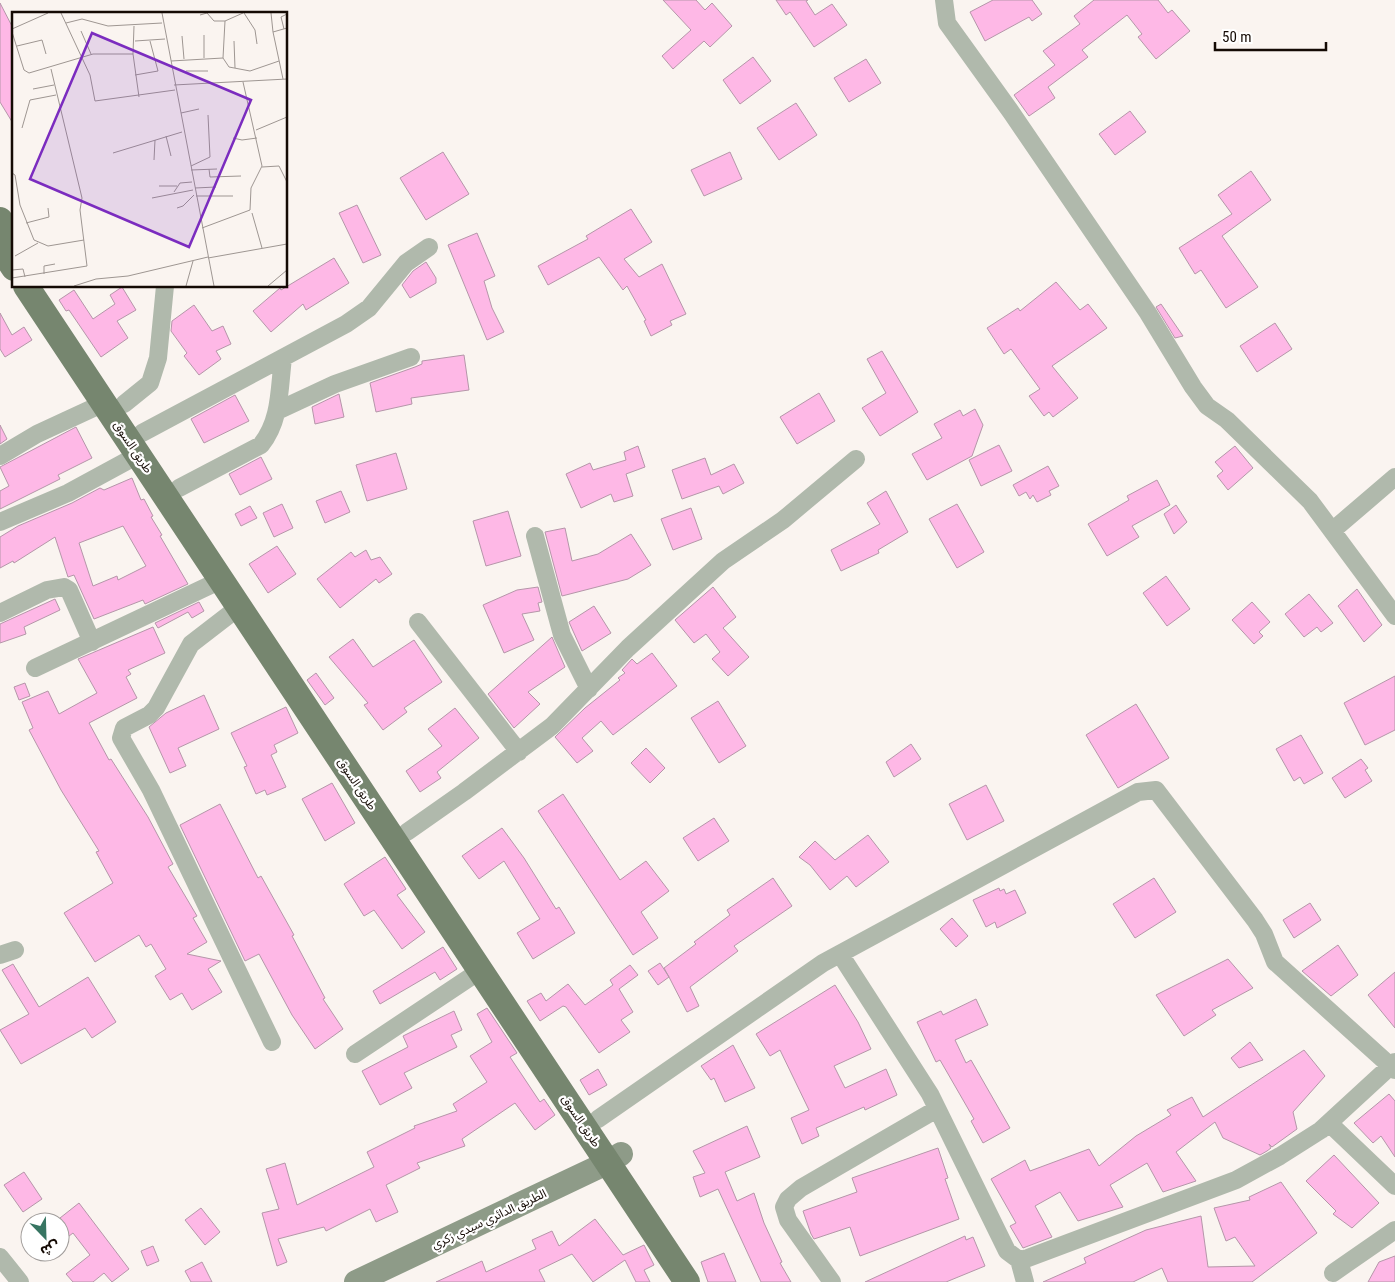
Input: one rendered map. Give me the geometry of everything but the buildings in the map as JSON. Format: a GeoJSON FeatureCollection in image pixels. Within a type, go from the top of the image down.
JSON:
{"type":"FeatureCollection","features":[{"type":"Feature","properties":{"kind":"main road"},"geometry":{"type":"LineString","coordinates":[[0,220],[12,237]]}},
{"type":"Feature","properties":{"kind":"main road"},"geometry":{"type":"LineString","coordinates":[[0,247],[12,265]]}},
{"type":"Feature","properties":{"kind":"main road","name":"طريق السوق"},"geometry":{"type":"LineString","coordinates":[[28,288],[114,403]]}},
{"type":"Feature","properties":{"kind":"main road","name":"طريق السوق"},"geometry":{"type":"LineString","coordinates":[[46,288],[221,580],[481,970],[704,1282]]}},
{"type":"Feature","properties":{"kind":"main road","name":"طريق السوق"},"geometry":{"type":"LineString","coordinates":[[140,444],[179,488],[598,1119],[615,1158],[687,1282]]}},
{"type":"Feature","properties":{"kind":"street"},"geometry":{"type":"LineString","coordinates":[[944,0],[947,23],[1011,112],[1148,313],[1193,387],[1207,406],[1227,420],[1310,501],[1395,616]]}},
{"type":"Feature","properties":{"kind":"street"},"geometry":{"type":"LineString","coordinates":[[0,522],[68,493],[140,444],[282,358],[314,343],[369,308],[406,263],[429,247]]}},
{"type":"Feature","properties":{"kind":"street"},"geometry":{"type":"LineString","coordinates":[[0,456],[38,434],[114,403],[150,383],[158,358],[165,288]]}},
{"type":"Feature","properties":{"kind":"street"},"geometry":{"type":"LineString","coordinates":[[277,411],[335,384],[411,357]]}},
{"type":"Feature","properties":{"kind":"street"},"geometry":{"type":"LineString","coordinates":[[179,488],[261,445],[269,434],[277,411],[282,358]]}},
{"type":"Feature","properties":{"kind":"street"},"geometry":{"type":"LineString","coordinates":[[406,832],[519,752],[552,726],[628,648],[723,561],[783,520],[856,459]]}},
{"type":"Feature","properties":{"kind":"street"},"geometry":{"type":"LineString","coordinates":[[1332,531],[1395,477]]}},
{"type":"Feature","properties":{"kind":"street"},"geometry":{"type":"LineString","coordinates":[[535,536],[562,635],[589,689]]}},
{"type":"Feature","properties":{"kind":"street"},"geometry":{"type":"LineString","coordinates":[[35,668],[221,580]]}},
{"type":"Feature","properties":{"kind":"street"},"geometry":{"type":"LineString","coordinates":[[0,613],[47,590],[64,587],[69,590],[92,642]]}},
{"type":"Feature","properties":{"kind":"street"},"geometry":{"type":"LineString","coordinates":[[239,607],[191,644],[156,708],[149,715],[124,728],[121,738],[151,790],[272,1042]]}},
{"type":"Feature","properties":{"kind":"street"},"geometry":{"type":"LineString","coordinates":[[418,622],[519,752]]}},
{"type":"Feature","properties":{"kind":"street"},"geometry":{"type":"LineString","coordinates":[[598,1119],[840,954],[1138,792],[1156,790],[1255,920],[1264,934],[1275,962],[1394,1066],[1329,1123],[1280,1156],[1236,1180],[1019,1260]]}},
{"type":"Feature","properties":{"kind":"street"},"geometry":{"type":"LineString","coordinates":[[840,954],[930,1094],[1007,1251],[1019,1260],[1025,1282]]}},
{"type":"Feature","properties":{"kind":"street"},"geometry":{"type":"LineString","coordinates":[[355,1054],[481,970]]}},
{"type":"Feature","properties":{"kind":"street"},"geometry":{"type":"LineString","coordinates":[[832,1282],[788,1220],[784,1207],[788,1198],[801,1188],[938,1109]]}},
{"type":"Feature","properties":{"kind":"street"},"geometry":{"type":"LineString","coordinates":[[1329,1123],[1395,1186]]}},
{"type":"Feature","properties":{"kind":"street","name":"الطريق الدائري سيدي زكري"},"geometry":{"type":"LineString","coordinates":[[356,1282],[615,1158]]}},
{"type":"Feature","properties":{"kind":"street"},"geometry":{"type":"LineString","coordinates":[[1334,1273],[1395,1230]]}},
{"type":"Feature","properties":{"kind":"street"},"geometry":{"type":"LineString","coordinates":[[0,1257],[20,1282]]}}]}
